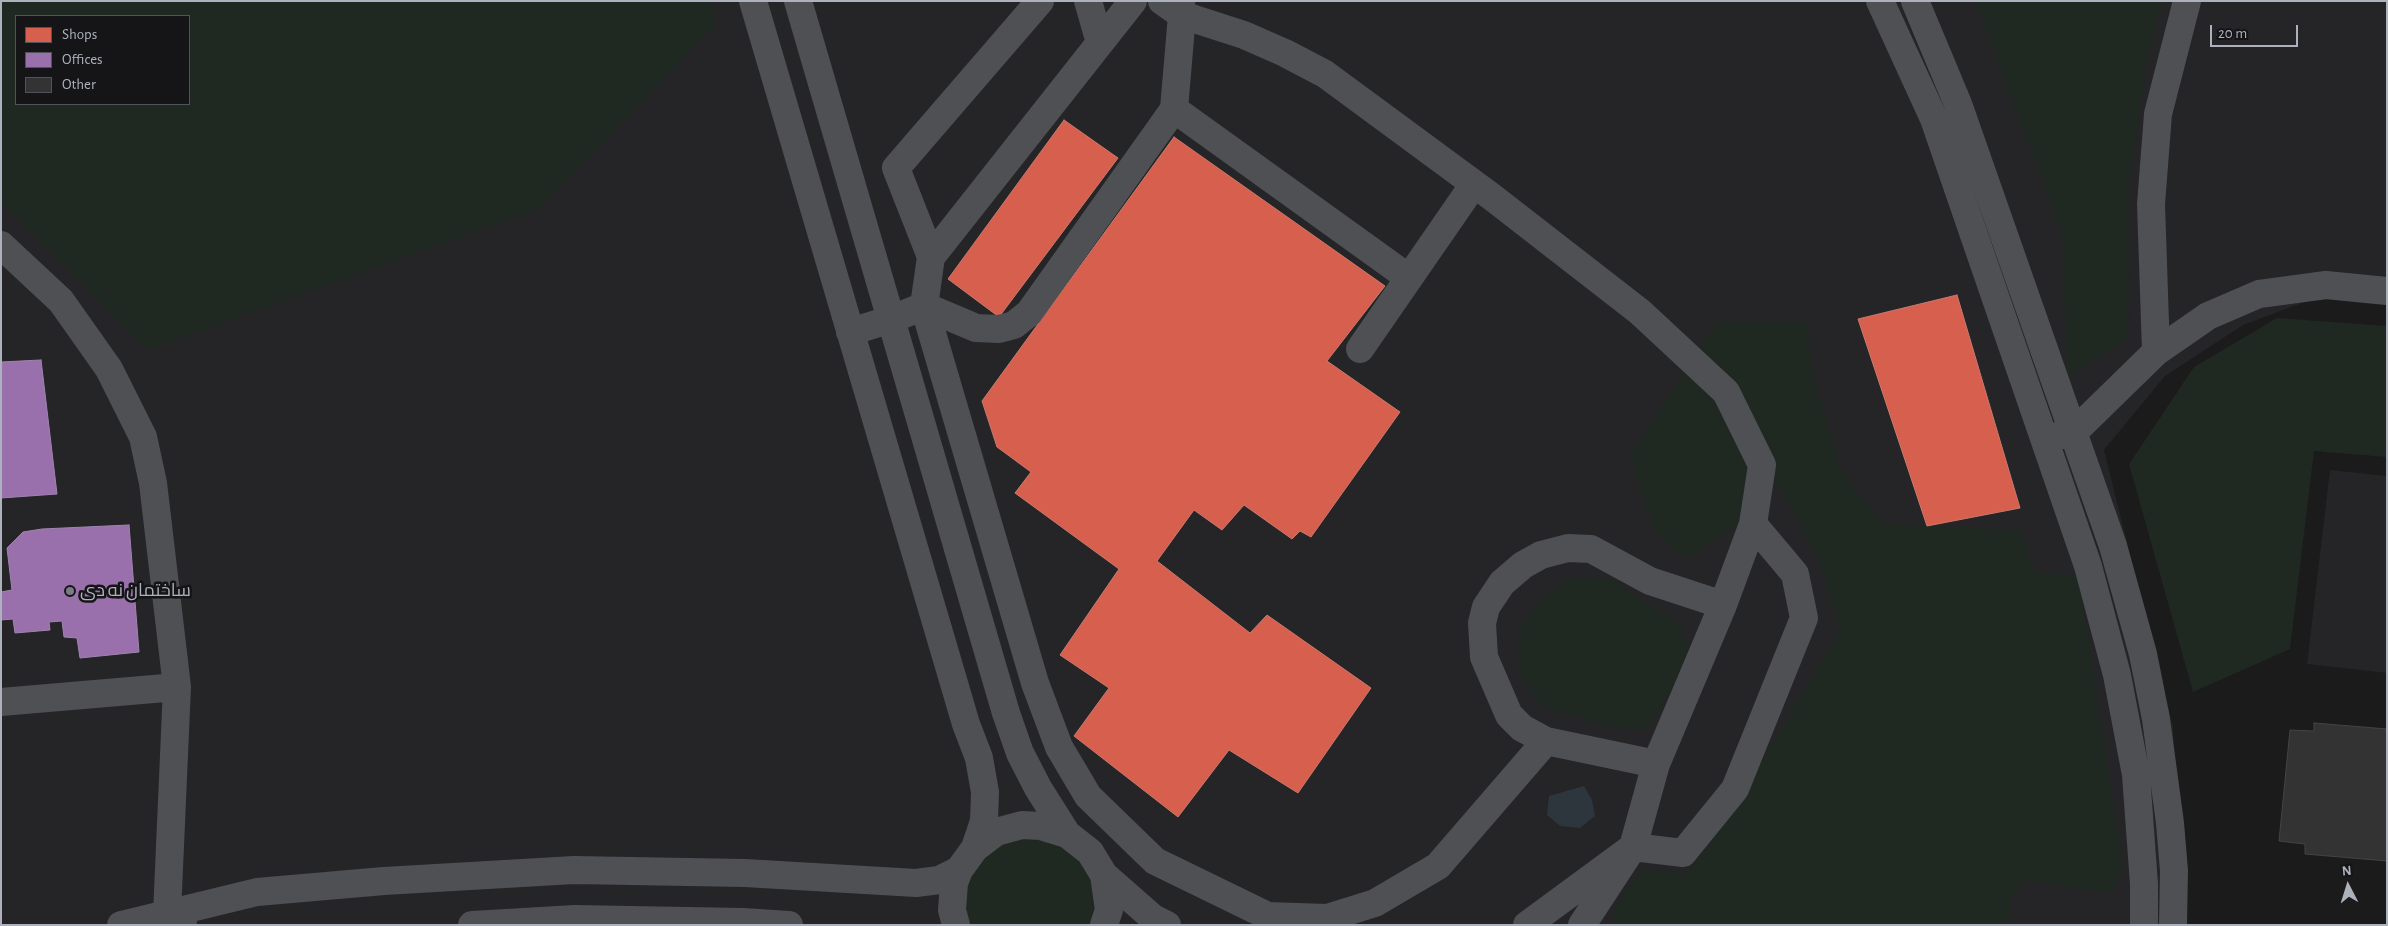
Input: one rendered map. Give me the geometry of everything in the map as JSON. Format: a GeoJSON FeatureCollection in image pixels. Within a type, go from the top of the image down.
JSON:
{"type":"FeatureCollection","features":[{"type":"Feature","properties":{"kind":"lane"},"geometry":{"type":"LineString","coordinates":[[753,1],[963,715],[979,758],[985,792],[984,821],[975,848]]}},
{"type":"Feature","properties":{"kind":"lane"},"geometry":{"type":"LineString","coordinates":[[798,1],[1006,713],[1020,753],[1038,788],[1067,834],[1090,852],[1104,875],[1153,918],[1167,925]]}},
{"type":"Feature","properties":{"kind":"lane"},"geometry":{"type":"LineString","coordinates":[[1040,1],[896,168],[931,257],[924,306],[1034,683],[1060,747],[1088,796],[1155,861],[1268,916],[1328,918],[1375,903],[1438,866],[1546,741]]}},
{"type":"Feature","properties":{"kind":"lane"},"geometry":{"type":"LineString","coordinates":[[1088,1],[1100,43]]}},
{"type":"Feature","properties":{"kind":"lane"},"geometry":{"type":"LineString","coordinates":[[931,257],[1133,1]]}},
{"type":"Feature","properties":{"kind":"lane"},"geometry":{"type":"LineString","coordinates":[[1880,1],[1934,119],[2088,566],[2117,675],[2136,775],[2144,884],[2144,925]]}},
{"type":"Feature","properties":{"kind":"lane"},"geometry":{"type":"LineString","coordinates":[[1915,1],[1958,104],[2113,546],[2143,654],[2156,719],[2170,823],[2174,887],[2173,925]]}},
{"type":"Feature","properties":{"kind":"lane"},"geometry":{"type":"LineString","coordinates":[[2156,352],[2150,204],[2158,114],[2187,1]]}},
{"type":"Feature","properties":{"kind":"lane"},"geometry":{"type":"LineString","coordinates":[[850,332],[892,320],[924,306],[976,328],[999,329],[1014,325],[1030,313],[1174,109],[1175,6],[1252,39],[1325,74],[1474,184],[1640,312],[1726,392],[1762,465],[1753,524],[1723,605],[1656,764],[1633,846],[1582,925]]}},
{"type":"Feature","properties":{"kind":"lane"},"geometry":{"type":"LineString","coordinates":[[1174,109],[1409,278]]}},
{"type":"Feature","properties":{"kind":"lane"},"geometry":{"type":"LineString","coordinates":[[1360,349],[1474,184]]}},
{"type":"Feature","properties":{"kind":"lane"},"geometry":{"type":"LineString","coordinates":[[1,246],[61,302],[109,369],[142,437],[153,483],[177,687],[176,919]]}},
{"type":"Feature","properties":{"kind":"lane"},"geometry":{"type":"LineString","coordinates":[[2044,439],[2073,432],[2156,352],[2208,316],[2259,294],[2326,285],[2387,291]]}},
{"type":"Feature","properties":{"kind":"lane"},"geometry":{"type":"LineString","coordinates":[[1527,925],[1633,846],[1683,853],[1735,789],[1804,618],[1795,574],[1753,524]]}},
{"type":"Feature","properties":{"kind":"lane"},"geometry":{"type":"LineString","coordinates":[[1656,764],[1546,741],[1522,728],[1509,715],[1489,673],[1481,640],[1482,623],[1486,607],[1502,583],[1524,564],[1541,555],[1568,548],[1590,550],[1650,581],[1723,605]]}},
{"type":"Feature","properties":{"kind":"lane"},"geometry":{"type":"LineString","coordinates":[[1,702],[177,687]]}},
{"type":"Feature","properties":{"kind":"lane"},"geometry":{"type":"LineString","coordinates":[[956,925],[952,910],[954,883],[959,870],[975,848],[996,832],[1022,825],[1041,826],[1067,834]]}},
{"type":"Feature","properties":{"kind":"lane"},"geometry":{"type":"LineString","coordinates":[[121,925],[220,912],[257,892],[384,881],[574,870],[745,873],[901,883],[939,880],[959,870]]}},
{"type":"Feature","properties":{"kind":"lane"},"geometry":{"type":"LineString","coordinates":[[1104,875],[1108,910],[1104,925]]}},
{"type":"Feature","properties":{"kind":"lane"},"geometry":{"type":"LineString","coordinates":[[2144,884],[2174,887]]}},
{"type":"Feature","properties":{"kind":"lane"},"geometry":{"type":"LineString","coordinates":[[472,925],[575,919],[743,922],[788,925]]}},
{"type":"Feature","properties":{"kind":"shaded area"},"geometry":{"type":"Polygon","coordinates":[[[1,1],[2387,1],[2387,287],[2305,302],[2243,325],[2165,376],[2104,450],[2173,727],[2184,925],[1,925],[1,1]]]}},
{"type":"Feature","properties":{"kind":"shaded area"},"geometry":{"type":"Polygon","coordinates":[[[1,1],[711,1],[717,24],[538,209],[148,350],[1,202],[1,1]]]}},
{"type":"Feature","properties":{"kind":"shaded area"},"geometry":{"type":"Polygon","coordinates":[[[1975,1],[2162,1],[2148,55],[2129,186],[2128,338],[2067,376],[2062,233],[1975,1]]]}},
{"type":"Feature","properties":{"kind":"shaded area"},"geometry":{"type":"Polygon","coordinates":[[[2277,318],[2387,326],[2387,457],[2314,451],[2290,649],[2193,692],[2129,464],[2194,367],[2277,318]]]}},
{"type":"Feature","properties":{"kind":"shaded area"},"geometry":{"type":"Polygon","coordinates":[[[1717,322],[1806,322],[1814,378],[1841,468],[1881,523],[2019,530],[2035,572],[2079,576],[2123,866],[2112,894],[2023,880],[2011,899],[2008,925],[1612,925],[1615,906],[1642,869],[1687,874],[1732,812],[1840,629],[1818,558],[1775,479],[1739,525],[1684,560],[1653,528],[1630,456],[1717,322]]]}},
{"type":"Feature","properties":{"kind":"shaded area"},"geometry":{"type":"Polygon","coordinates":[[[2330,470],[2387,476],[2387,673],[2307,664],[2330,470]]]}},
{"type":"Feature","properties":{"kind":"shaded area"},"geometry":{"type":"Polygon","coordinates":[[[1570,577],[1609,578],[1681,625],[1688,653],[1670,692],[1647,731],[1599,725],[1542,705],[1521,676],[1517,635],[1539,601],[1570,577]]]}},
{"type":"Feature","properties":{"kind":"shaded area"},"geometry":{"type":"Polygon","coordinates":[[[1584,786],[1592,800],[1595,816],[1580,828],[1560,826],[1547,815],[1549,796],[1584,786]]]}},
{"type":"Feature","properties":{"kind":"shaded area"},"geometry":{"type":"Polygon","coordinates":[[[1030,835],[1072,849],[1096,885],[1098,907],[1093,925],[968,925],[964,907],[965,886],[989,849],[1030,835]]]}},
{"type":"Feature","properties":{"kind":"building: Shops"},"geometry":{"type":"Polygon","coordinates":[[[1064,120],[1118,158],[999,317],[948,279],[1064,120]]]}},
{"type":"Feature","properties":{"kind":"building: Shops"},"geometry":{"type":"Polygon","coordinates":[[[1174,137],[1385,286],[1327,361],[1400,412],[1311,537],[1300,531],[1292,539],[1244,505],[1222,530],[1194,510],[1157,561],[1250,633],[1267,615],[1371,688],[1298,793],[1229,750],[1178,817],[1074,736],[1109,688],[1060,655],[1119,569],[1015,493],[1031,472],[997,447],[982,401],[1174,137]]]}},
{"type":"Feature","properties":{"kind":"building: Shops"},"geometry":{"type":"Polygon","coordinates":[[[1957,295],[2020,508],[1927,526],[1858,319],[1957,295]]]}},
{"type":"Feature","properties":{"kind":"building: Offices"},"geometry":{"type":"Polygon","coordinates":[[[41,360],[57,494],[1,498],[1,362],[41,360]]]}},
{"type":"Feature","properties":{"kind":"building: Offices","name":"ساختمان نه دی"},"geometry":{"type":"Polygon","coordinates":[[[129,525],[139,652],[80,658],[77,638],[64,637],[62,621],[49,622],[50,630],[15,633],[13,619],[1,620],[1,592],[12,590],[7,548],[23,532],[42,529],[129,525]]]}},
{"type":"Feature","properties":{"kind":"building: Other"},"geometry":{"type":"Polygon","coordinates":[[[2314,723],[2387,729],[2387,861],[2305,854],[2305,844],[2279,841],[2290,730],[2314,731],[2314,723]]]}},
{"type":"Feature","properties":{"kind":"place","name":"ساختمان نه دی"},"geometry":{"type":"Point","coordinates":[70,591]}}]}
